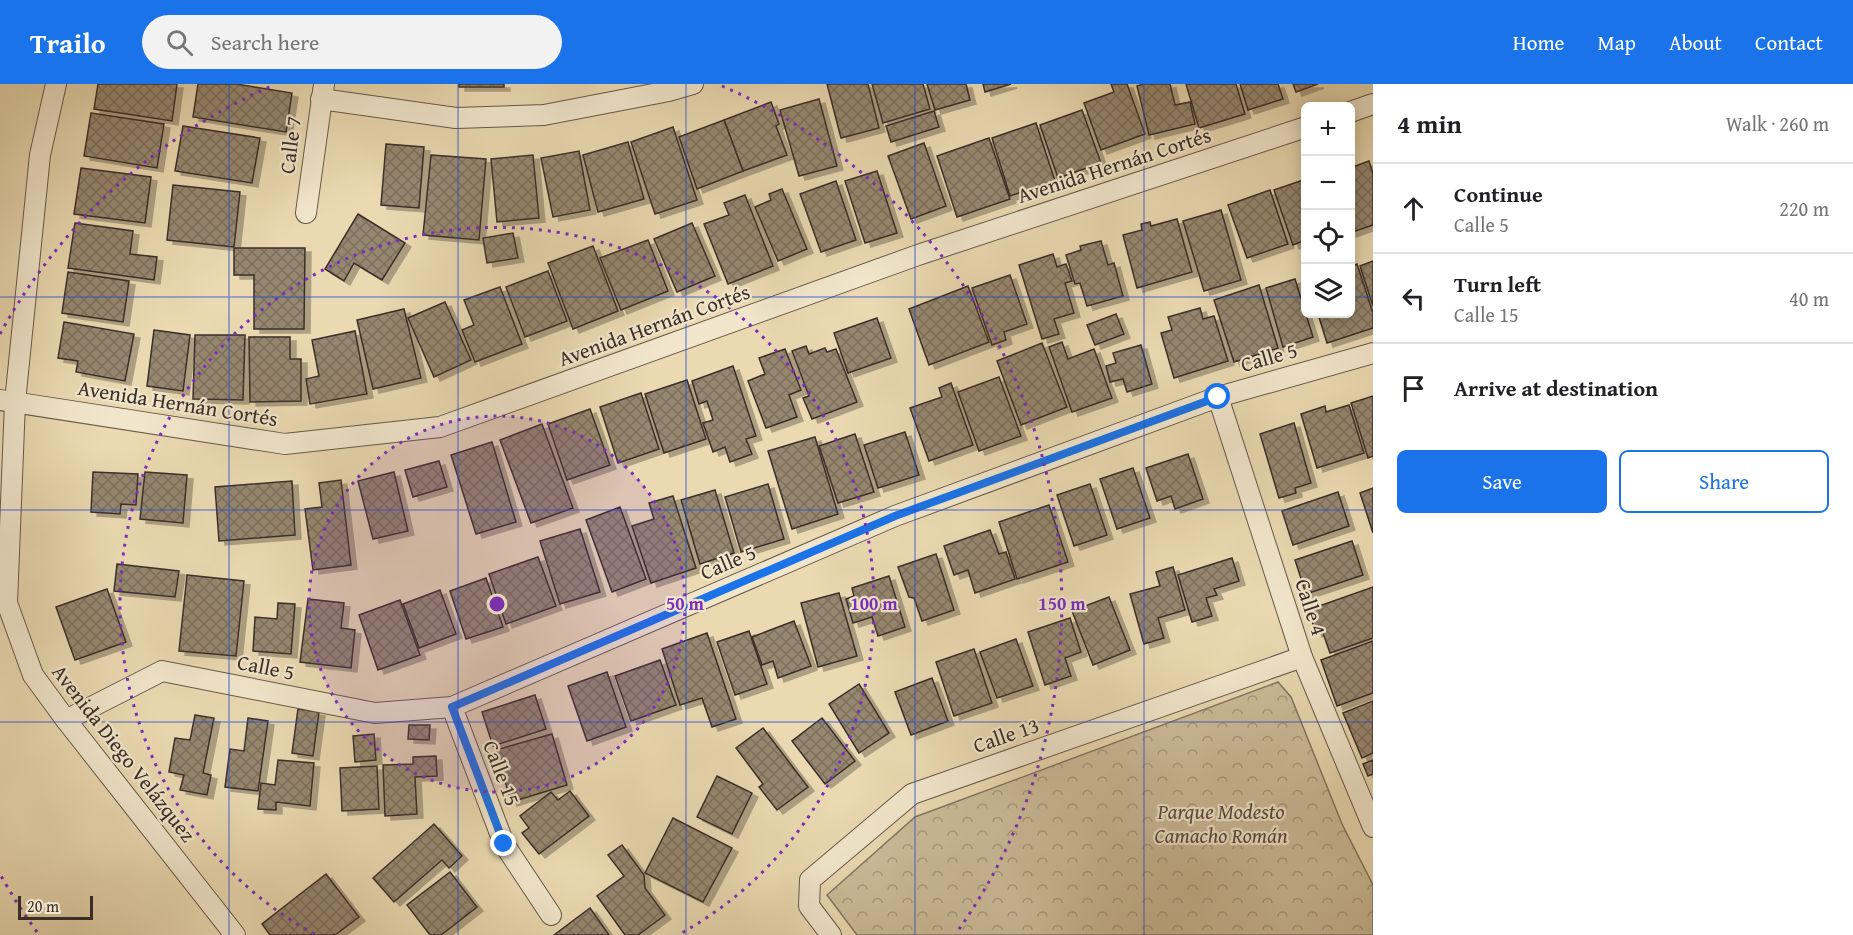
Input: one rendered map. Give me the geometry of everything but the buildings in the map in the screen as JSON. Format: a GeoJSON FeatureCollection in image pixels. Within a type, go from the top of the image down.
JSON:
{"type":"FeatureCollection","features":[{"type":"Feature","properties":{"kind":"street","name":"Avenida Diego Velázquez"},"geometry":{"type":"LineString","coordinates":[[56,84],[40,155],[7,401],[8,603],[33,675],[235,935]]}},
{"type":"Feature","properties":{"kind":"street"},"geometry":{"type":"LineString","coordinates":[[322,91],[456,118],[556,113],[669,91],[693,84]]}},
{"type":"Feature","properties":{"kind":"street","name":"Calle 7"},"geometry":{"type":"LineString","coordinates":[[306,213],[322,91]]}},
{"type":"Feature","properties":{"kind":"street"},"geometry":{"type":"LineString","coordinates":[[1355,110],[1373,104]]}},
{"type":"Feature","properties":{"kind":"street","name":"Avenida Hernán Cortés"},"geometry":{"type":"LineString","coordinates":[[7,401],[285,444],[440,428],[918,255],[1301,128]]}},
{"type":"Feature","properties":{"kind":"street","name":"Calle 5"},"geometry":{"type":"LineString","coordinates":[[66,720],[162,671],[375,713],[452,707],[895,516],[1218,397],[1373,353]]}},
{"type":"Feature","properties":{"kind":"street","name":"Calle 4"},"geometry":{"type":"LineString","coordinates":[[1218,397],[1302,657],[1373,827]]}},
{"type":"Feature","properties":{"kind":"street","name":"Calle 13"},"geometry":{"type":"LineString","coordinates":[[831,935],[809,906],[810,880],[912,794],[1302,657]]}},
{"type":"Feature","properties":{"kind":"street","name":"Calle 15"},"geometry":{"type":"LineString","coordinates":[[452,707],[504,844],[551,915]]}},
{"type":"Feature","properties":{"kind":"green space","name":"Parque Modesto Camacho Román"},"geometry":{"type":"Polygon","coordinates":[[[1278,682],[1291,697],[1342,824],[1373,885],[1373,935],[857,935],[827,895],[915,817],[1278,682]]]}},
{"type":"Feature","properties":{"kind":"route"},"geometry":{"type":"LineString","coordinates":[[504,844],[452,707],[895,516],[1218,397]]}}]}
